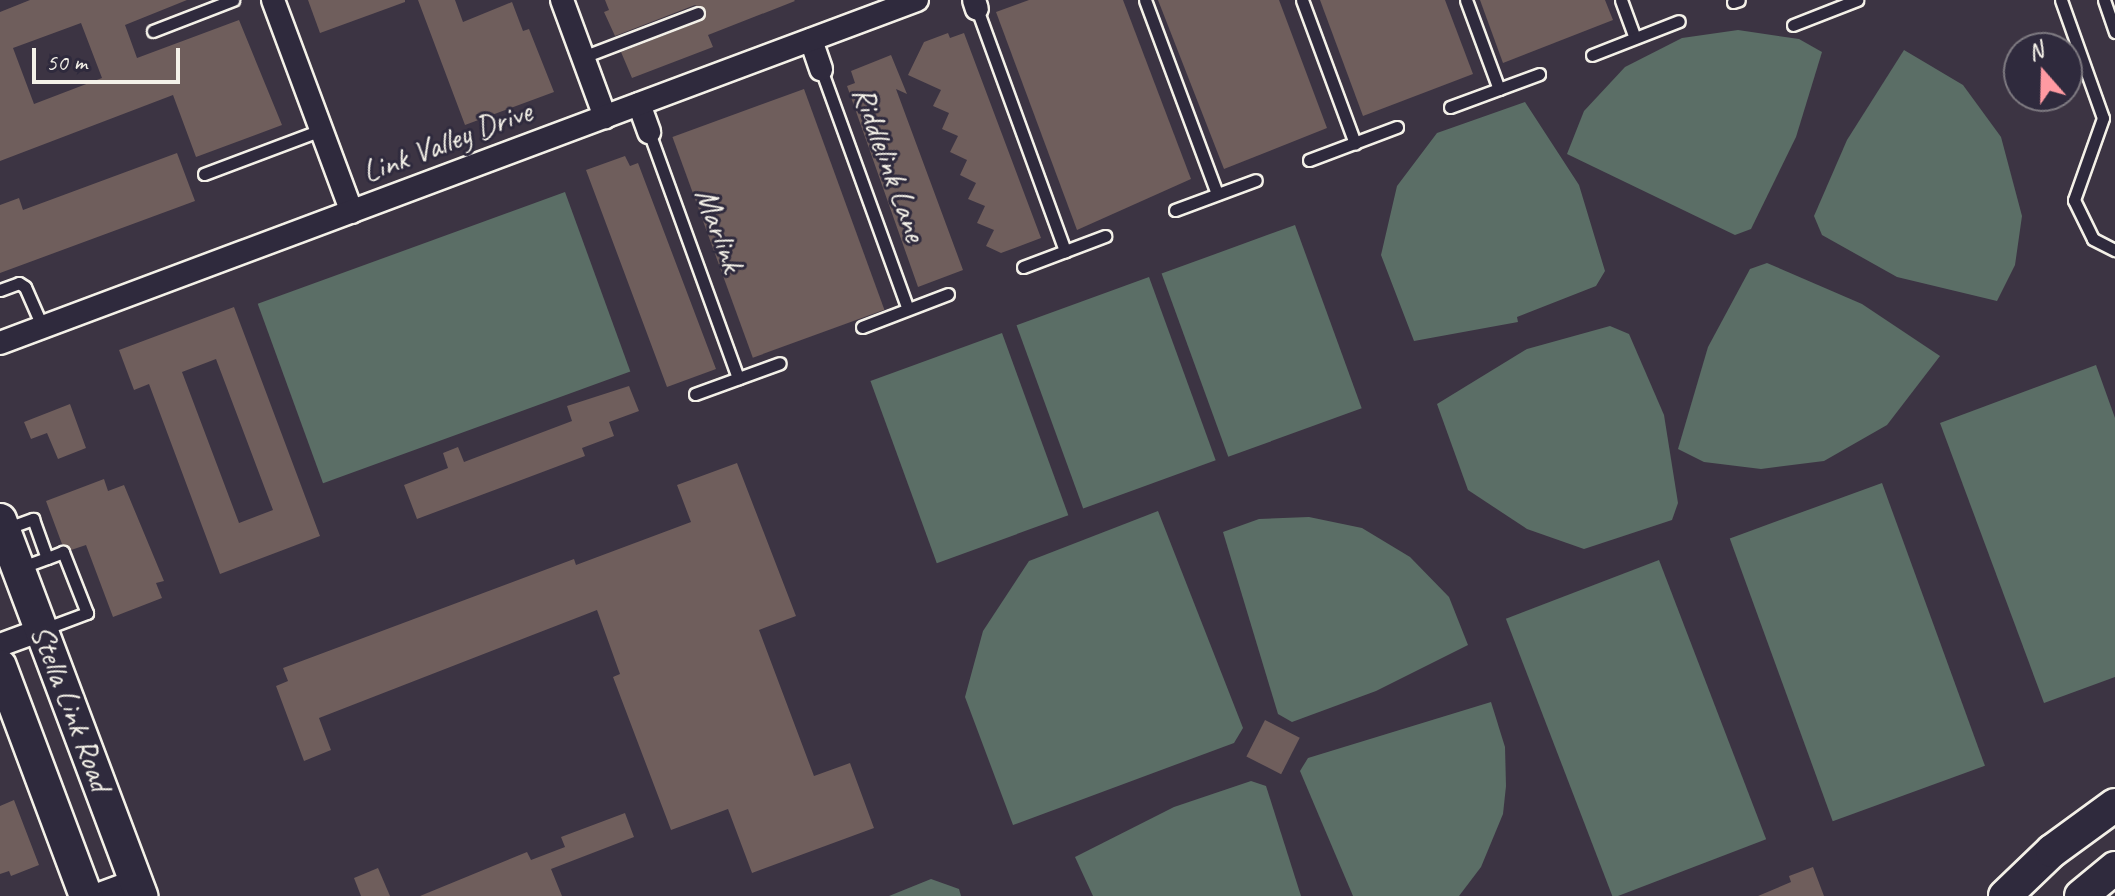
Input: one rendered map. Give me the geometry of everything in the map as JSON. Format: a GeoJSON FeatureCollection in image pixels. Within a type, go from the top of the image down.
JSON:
{"type":"FeatureCollection","features":[{"type":"Feature","properties":{"kind":"main road","name":"Stella Link Road"},"geometry":{"type":"LineString","coordinates":[[2,525],[33,563],[41,630],[138,888]]}},
{"type":"Feature","properties":{"kind":"main road","name":"Stella Link Road"},"geometry":{"type":"LineString","coordinates":[[0,666],[86,896]]}},
{"type":"Feature","properties":{"kind":"main road"},"geometry":{"type":"LineString","coordinates":[[2005,896],[2052,851],[2115,805]]}},
{"type":"Feature","properties":{"kind":"main road"},"geometry":{"type":"LineString","coordinates":[[2081,896],[2115,868]]}},
{"type":"Feature","properties":{"kind":"street"},"geometry":{"type":"LineString","coordinates":[[273,0],[352,212]]}},
{"type":"Feature","properties":{"kind":"street"},"geometry":{"type":"LineString","coordinates":[[562,0],[605,117]]}},
{"type":"Feature","properties":{"kind":"street","name":"Link Valley Drive"},"geometry":{"type":"LineString","coordinates":[[0,343],[811,40],[857,10],[917,0]]}},
{"type":"Feature","properties":{"kind":"street","name":"Riddlelink Lane"},"geometry":{"type":"LineString","coordinates":[[811,40],[821,69]]}},
{"type":"Feature","properties":{"kind":"street","name":"Marlink"},"geometry":{"type":"LineString","coordinates":[[639,104],[649,132]]}},
{"type":"Feature","properties":{"kind":"street"},"geometry":{"type":"LineString","coordinates":[[0,645],[41,630]]}},
{"type":"Feature","properties":{"kind":"street"},"geometry":{"type":"LineString","coordinates":[[94,896],[138,888]]}},
{"type":"Feature","properties":{"kind":"lane"},"geometry":{"type":"LineString","coordinates":[[153,31],[233,0]]}},
{"type":"Feature","properties":{"kind":"lane"},"geometry":{"type":"LineString","coordinates":[[1145,0],[1217,194]]}},
{"type":"Feature","properties":{"kind":"lane"},"geometry":{"type":"LineString","coordinates":[[1302,0],[1355,143]]}},
{"type":"Feature","properties":{"kind":"lane"},"geometry":{"type":"LineString","coordinates":[[1466,0],[1499,89]]}},
{"type":"Feature","properties":{"kind":"lane"},"geometry":{"type":"LineString","coordinates":[[1621,0],[1635,38]]}},
{"type":"Feature","properties":{"kind":"lane"},"geometry":{"type":"LineString","coordinates":[[1793,25],[1857,0]]}},
{"type":"Feature","properties":{"kind":"lane"},"geometry":{"type":"LineString","coordinates":[[2061,0],[2103,118],[2074,200],[2093,239],[2115,250]]}},
{"type":"Feature","properties":{"kind":"lane"},"geometry":{"type":"LineString","coordinates":[[2104,0],[2115,32]]}},
{"type":"Feature","properties":{"kind":"lane"},"geometry":{"type":"LineString","coordinates":[[976,5],[1065,251]]}},
{"type":"Feature","properties":{"kind":"lane"},"geometry":{"type":"LineString","coordinates":[[583,57],[698,13]]}},
{"type":"Feature","properties":{"kind":"lane"},"geometry":{"type":"LineString","coordinates":[[1592,55],[1679,21]]}},
{"type":"Feature","properties":{"kind":"lane","name":"Riddlelink Lane"},"geometry":{"type":"LineString","coordinates":[[821,69],[908,309]]}},
{"type":"Feature","properties":{"kind":"lane"},"geometry":{"type":"LineString","coordinates":[[1450,107],[1539,74]]}},
{"type":"Feature","properties":{"kind":"lane"},"geometry":{"type":"LineString","coordinates":[[1309,160],[1397,127]]}},
{"type":"Feature","properties":{"kind":"lane"},"geometry":{"type":"LineString","coordinates":[[204,174],[321,130]]}},
{"type":"Feature","properties":{"kind":"lane","name":"Marlink"},"geometry":{"type":"LineString","coordinates":[[649,132],[738,378]]}},
{"type":"Feature","properties":{"kind":"lane"},"geometry":{"type":"LineString","coordinates":[[1175,210],[1256,180]]}},
{"type":"Feature","properties":{"kind":"lane"},"geometry":{"type":"LineString","coordinates":[[1023,267],[1105,236]]}},
{"type":"Feature","properties":{"kind":"lane"},"geometry":{"type":"LineString","coordinates":[[0,290],[19,283],[25,287],[43,328]]}},
{"type":"Feature","properties":{"kind":"lane"},"geometry":{"type":"LineString","coordinates":[[862,327],[948,294]]}},
{"type":"Feature","properties":{"kind":"lane"},"geometry":{"type":"LineString","coordinates":[[695,394],[780,363]]}},
{"type":"Feature","properties":{"kind":"lane"},"geometry":{"type":"LineString","coordinates":[[33,563],[63,552],[87,613],[41,630]]}},
{"type":"Feature","properties":{"kind":"green space"},"geometry":{"type":"Polygon","coordinates":[[[1738,30],[1799,39],[1822,52],[1796,137],[1751,229],[1735,235],[1567,154],[1584,111],[1625,67],[1682,38],[1738,30]]]}},
{"type":"Feature","properties":{"kind":"green space"},"geometry":{"type":"Polygon","coordinates":[[[1904,50],[1963,85],[2001,137],[2022,216],[2015,265],[1997,301],[1897,277],[1822,235],[1814,216],[1847,140],[1904,50]]]}},
{"type":"Feature","properties":{"kind":"green space"},"geometry":{"type":"Polygon","coordinates":[[[1525,102],[1579,185],[1605,271],[1596,286],[1517,317],[1518,322],[1414,341],[1381,255],[1397,186],[1437,133],[1525,102]]]}},
{"type":"Feature","properties":{"kind":"green space"},"geometry":{"type":"Polygon","coordinates":[[[565,192],[630,371],[323,483],[258,304],[565,192]]]}},
{"type":"Feature","properties":{"kind":"green space"},"geometry":{"type":"Polygon","coordinates":[[[1295,225],[1362,408],[1228,457],[1162,274],[1295,225]]]}},
{"type":"Feature","properties":{"kind":"green space"},"geometry":{"type":"Polygon","coordinates":[[[1767,263],[1862,304],[1940,356],[1887,425],[1824,461],[1761,469],[1704,462],[1678,449],[1708,347],[1750,269],[1767,263]]]}},
{"type":"Feature","properties":{"kind":"green space"},"geometry":{"type":"Polygon","coordinates":[[[1149,277],[1216,460],[1083,508],[1017,325],[1149,277]]]}},
{"type":"Feature","properties":{"kind":"green space"},"geometry":{"type":"Polygon","coordinates":[[[1610,326],[1629,334],[1664,415],[1678,503],[1672,520],[1584,549],[1527,529],[1468,490],[1437,404],[1527,349],[1610,326]]]}},
{"type":"Feature","properties":{"kind":"green space"},"geometry":{"type":"Polygon","coordinates":[[[1002,333],[1068,515],[937,563],[870,381],[1002,333]]]}},
{"type":"Feature","properties":{"kind":"green space"},"geometry":{"type":"Polygon","coordinates":[[[2096,365],[2115,418],[2115,677],[2044,703],[1940,423],[2096,365]]]}},
{"type":"Feature","properties":{"kind":"green space"},"geometry":{"type":"Polygon","coordinates":[[[1882,483],[1985,766],[1833,821],[1730,538],[1882,483]]]}},
{"type":"Feature","properties":{"kind":"green space"},"geometry":{"type":"Polygon","coordinates":[[[1158,511],[1243,728],[1234,743],[1013,825],[965,697],[983,631],[1029,561],[1158,511]]]}},
{"type":"Feature","properties":{"kind":"green space"},"geometry":{"type":"Polygon","coordinates":[[[1309,517],[1362,528],[1410,557],[1449,597],[1468,645],[1376,691],[1292,722],[1278,714],[1223,532],[1259,519],[1309,517]]]}},
{"type":"Feature","properties":{"kind":"green space"},"geometry":{"type":"Polygon","coordinates":[[[1659,560],[1766,839],[1612,896],[1506,619],[1659,560]]]}},
{"type":"Feature","properties":{"kind":"green space"},"geometry":{"type":"Polygon","coordinates":[[[1491,702],[1505,747],[1506,786],[1503,814],[1481,867],[1459,896],[1353,896],[1300,771],[1308,758],[1491,702]]]}},
{"type":"Feature","properties":{"kind":"green space"},"geometry":{"type":"Polygon","coordinates":[[[1251,781],[1266,786],[1301,896],[1093,896],[1075,857],[1174,807],[1251,781]]]}},
{"type":"Feature","properties":{"kind":"green space"},"geometry":{"type":"Polygon","coordinates":[[[931,879],[959,889],[961,896],[889,896],[931,879]]]}},
{"type":"Feature","properties":{"kind":"building"},"geometry":{"type":"Polygon","coordinates":[[[30,0],[187,0],[125,25],[137,58],[239,20],[282,125],[196,157],[173,95],[0,161],[0,12],[30,0]],[[81,23],[13,48],[34,104],[102,78],[81,23]]]}},
{"type":"Feature","properties":{"kind":"building"},"geometry":{"type":"Polygon","coordinates":[[[308,0],[405,0],[405,2],[320,33],[308,0]]]}},
{"type":"Feature","properties":{"kind":"building"},"geometry":{"type":"Polygon","coordinates":[[[418,0],[455,0],[463,22],[512,2],[523,31],[529,29],[554,92],[465,125],[418,0]]]}},
{"type":"Feature","properties":{"kind":"building"},"geometry":{"type":"Polygon","coordinates":[[[605,0],[795,1],[708,35],[713,47],[632,78],[621,52],[701,21],[706,11],[695,5],[615,36],[604,12],[609,10],[605,0]]]}},
{"type":"Feature","properties":{"kind":"building"},"geometry":{"type":"Polygon","coordinates":[[[1029,0],[1123,0],[1191,179],[1077,230],[996,12],[1029,0]]]}},
{"type":"Feature","properties":{"kind":"building"},"geometry":{"type":"Polygon","coordinates":[[[1158,0],[1279,0],[1327,128],[1224,169],[1158,0]]]}},
{"type":"Feature","properties":{"kind":"building"},"geometry":{"type":"Polygon","coordinates":[[[1320,0],[1445,0],[1473,74],[1363,116],[1320,0]]]}},
{"type":"Feature","properties":{"kind":"building"},"geometry":{"type":"Polygon","coordinates":[[[1480,0],[1605,0],[1613,20],[1503,63],[1480,0]]]}},
{"type":"Feature","properties":{"kind":"building"},"geometry":{"type":"Polygon","coordinates":[[[948,33],[950,38],[964,33],[1041,238],[1001,253],[986,246],[994,230],[977,223],[985,206],[968,199],[976,183],[960,175],[967,160],[950,152],[958,136],[942,129],[949,113],[933,106],[941,90],[908,75],[924,42],[948,33]]]}},
{"type":"Feature","properties":{"kind":"building"},"geometry":{"type":"Polygon","coordinates":[[[891,55],[907,94],[896,89],[963,270],[918,287],[847,86],[855,83],[851,71],[891,55]]]}},
{"type":"Feature","properties":{"kind":"building"},"geometry":{"type":"Polygon","coordinates":[[[804,89],[884,310],[753,358],[672,137],[804,89]]]}},
{"type":"Feature","properties":{"kind":"building"},"geometry":{"type":"Polygon","coordinates":[[[177,153],[195,201],[0,273],[0,205],[19,198],[23,210],[177,153]]]}},
{"type":"Feature","properties":{"kind":"building"},"geometry":{"type":"Polygon","coordinates":[[[625,156],[630,166],[638,163],[716,369],[667,387],[586,170],[625,156]]]}},
{"type":"Feature","properties":{"kind":"building"},"geometry":{"type":"Polygon","coordinates":[[[234,307],[320,536],[220,574],[149,384],[134,390],[119,350],[234,307]],[[216,359],[182,372],[239,523],[273,510],[216,359]]]}},
{"type":"Feature","properties":{"kind":"building"},"geometry":{"type":"Polygon","coordinates":[[[629,386],[639,411],[609,422],[614,436],[582,448],[585,456],[417,519],[404,485],[448,468],[443,453],[458,447],[464,462],[572,421],[567,406],[629,386]]]}},
{"type":"Feature","properties":{"kind":"building"},"geometry":{"type":"Polygon","coordinates":[[[70,404],[86,448],[58,459],[47,433],[31,439],[24,422],[70,404]]]}},
{"type":"Feature","properties":{"kind":"building"},"geometry":{"type":"Polygon","coordinates":[[[737,463],[796,616],[759,630],[814,776],[850,763],[874,828],[752,873],[728,809],[671,830],[613,677],[620,674],[597,610],[319,718],[331,750],[304,761],[276,686],[288,681],[283,668],[574,559],[576,565],[691,522],[677,485],[737,463]]]}},
{"type":"Feature","properties":{"kind":"building"},"geometry":{"type":"Polygon","coordinates":[[[104,479],[108,491],[124,485],[164,581],[156,583],[162,598],[113,617],[86,545],[71,550],[62,544],[46,501],[104,479]]]}},
{"type":"Feature","properties":{"kind":"building"},"geometry":{"type":"Polygon","coordinates":[[[1265,720],[1300,738],[1281,774],[1246,757],[1265,720]]]}},
{"type":"Feature","properties":{"kind":"building"},"geometry":{"type":"Polygon","coordinates":[[[14,800],[39,865],[11,876],[9,871],[0,874],[0,806],[14,800]]]}},
{"type":"Feature","properties":{"kind":"building"},"geometry":{"type":"Polygon","coordinates":[[[625,813],[634,837],[551,869],[562,896],[420,896],[527,852],[531,860],[565,847],[561,837],[625,813]]]}},
{"type":"Feature","properties":{"kind":"building"},"geometry":{"type":"Polygon","coordinates":[[[1813,867],[1824,896],[1758,896],[1791,882],[1789,876],[1813,867]]]}},
{"type":"Feature","properties":{"kind":"building"},"geometry":{"type":"Polygon","coordinates":[[[378,868],[390,896],[361,896],[354,878],[378,868]]]}}]}
